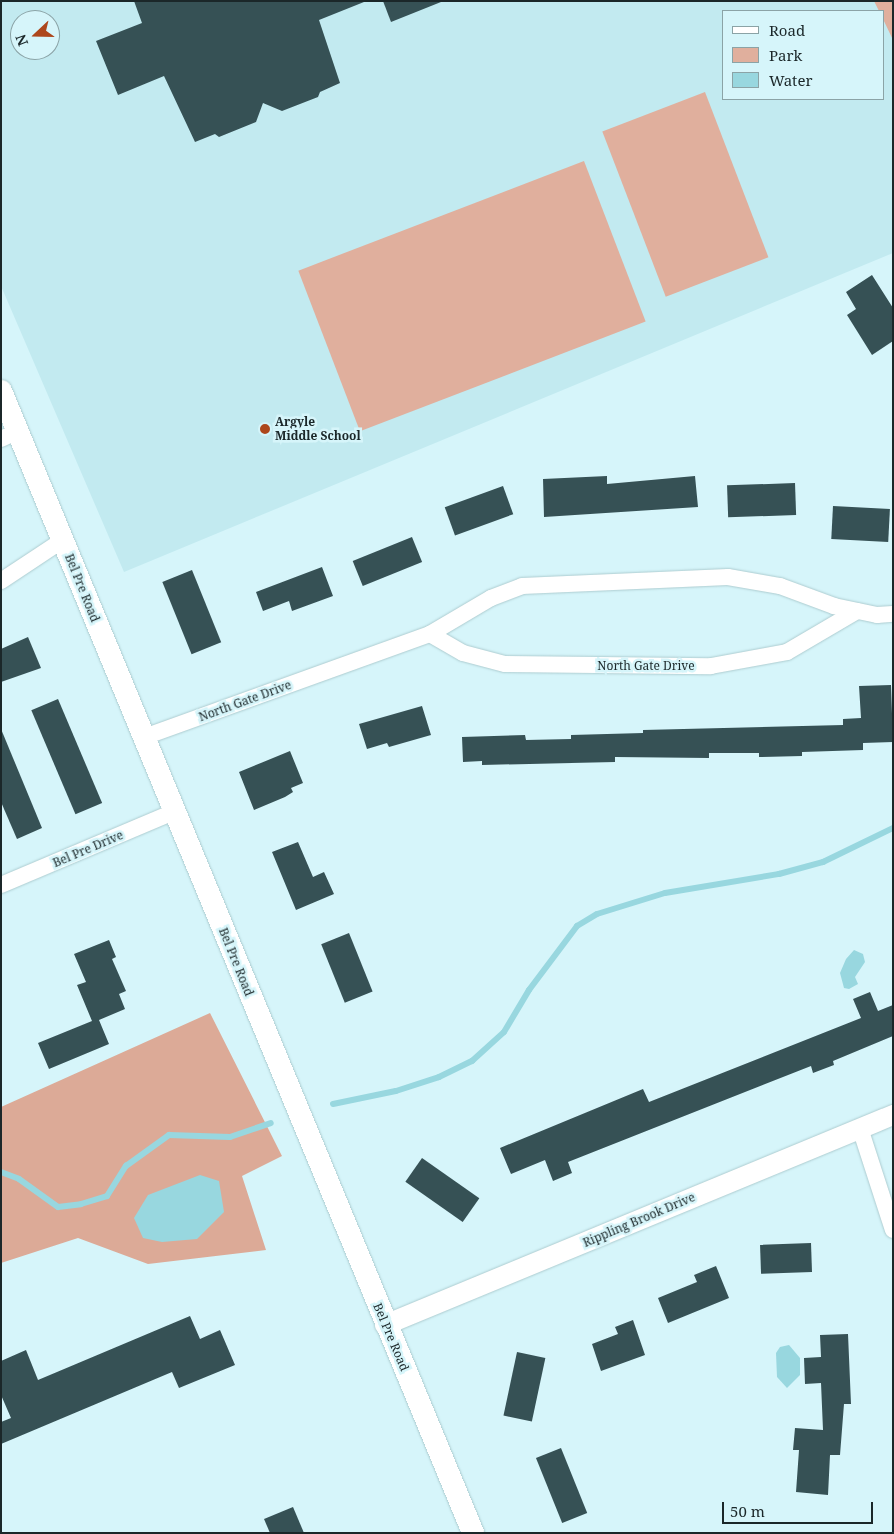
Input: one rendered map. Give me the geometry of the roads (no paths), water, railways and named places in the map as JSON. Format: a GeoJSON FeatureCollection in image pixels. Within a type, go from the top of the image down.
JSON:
{"type":"FeatureCollection","features":[{"type":"Feature","properties":{"kind":"main road","name":"Bel Pre Road"},"geometry":{"type":"LineString","coordinates":[[1,392],[9,435],[63,540],[473,1533]]}},
{"type":"Feature","properties":{"kind":"street"},"geometry":{"type":"LineString","coordinates":[[1,580],[63,540]]}},
{"type":"Feature","properties":{"kind":"street","name":"North Gate Drive"},"geometry":{"type":"LineString","coordinates":[[144,737],[430,634],[491,598],[522,586],[728,577],[780,586],[856,610],[893,614]]}},
{"type":"Feature","properties":{"kind":"street","name":"North Gate Drive"},"geometry":{"type":"LineString","coordinates":[[430,634],[463,653],[505,664],[711,666],[787,652],[856,610]]}},
{"type":"Feature","properties":{"kind":"street","name":"Bel Pre Drive"},"geometry":{"type":"LineString","coordinates":[[1,884],[174,812]]}},
{"type":"Feature","properties":{"kind":"street","name":"Rippling Brook Drive"},"geometry":{"type":"LineString","coordinates":[[386,1325],[893,1115]]}},
{"type":"Feature","properties":{"kind":"street"},"geometry":{"type":"LineString","coordinates":[[860,1128],[893,1230]]}},
{"type":"Feature","properties":{"kind":"water"},"geometry":{"type":"Polygon","coordinates":[[[854,950],[863,954],[865,962],[855,977],[858,984],[849,989],[844,988],[840,973],[846,959],[854,950]]]}},
{"type":"Feature","properties":{"kind":"water"},"geometry":{"type":"Polygon","coordinates":[[[200,1175],[219,1181],[224,1212],[197,1239],[162,1242],[143,1238],[134,1218],[148,1195],[200,1175]]]}},
{"type":"Feature","properties":{"kind":"water"},"geometry":{"type":"Polygon","coordinates":[[[789,1345],[800,1358],[800,1375],[787,1388],[777,1377],[776,1353],[780,1347],[789,1345]]]}},
{"type":"Feature","properties":{"kind":"waterway"},"geometry":{"type":"LineString","coordinates":[[333,1104],[396,1091],[439,1077],[472,1061],[504,1032],[529,990],[577,926],[597,914],[665,893],[779,874],[823,862],[893,828]]}},
{"type":"Feature","properties":{"kind":"waterway"},"geometry":{"type":"LineString","coordinates":[[1,1172],[19,1179],[58,1207],[81,1204],[107,1196],[126,1166],[169,1135],[230,1137],[271,1123]]}},
{"type":"Feature","properties":{"kind":"place","name":"Argyle Middle School"},"geometry":{"type":"Point","coordinates":[265,429]}}]}
